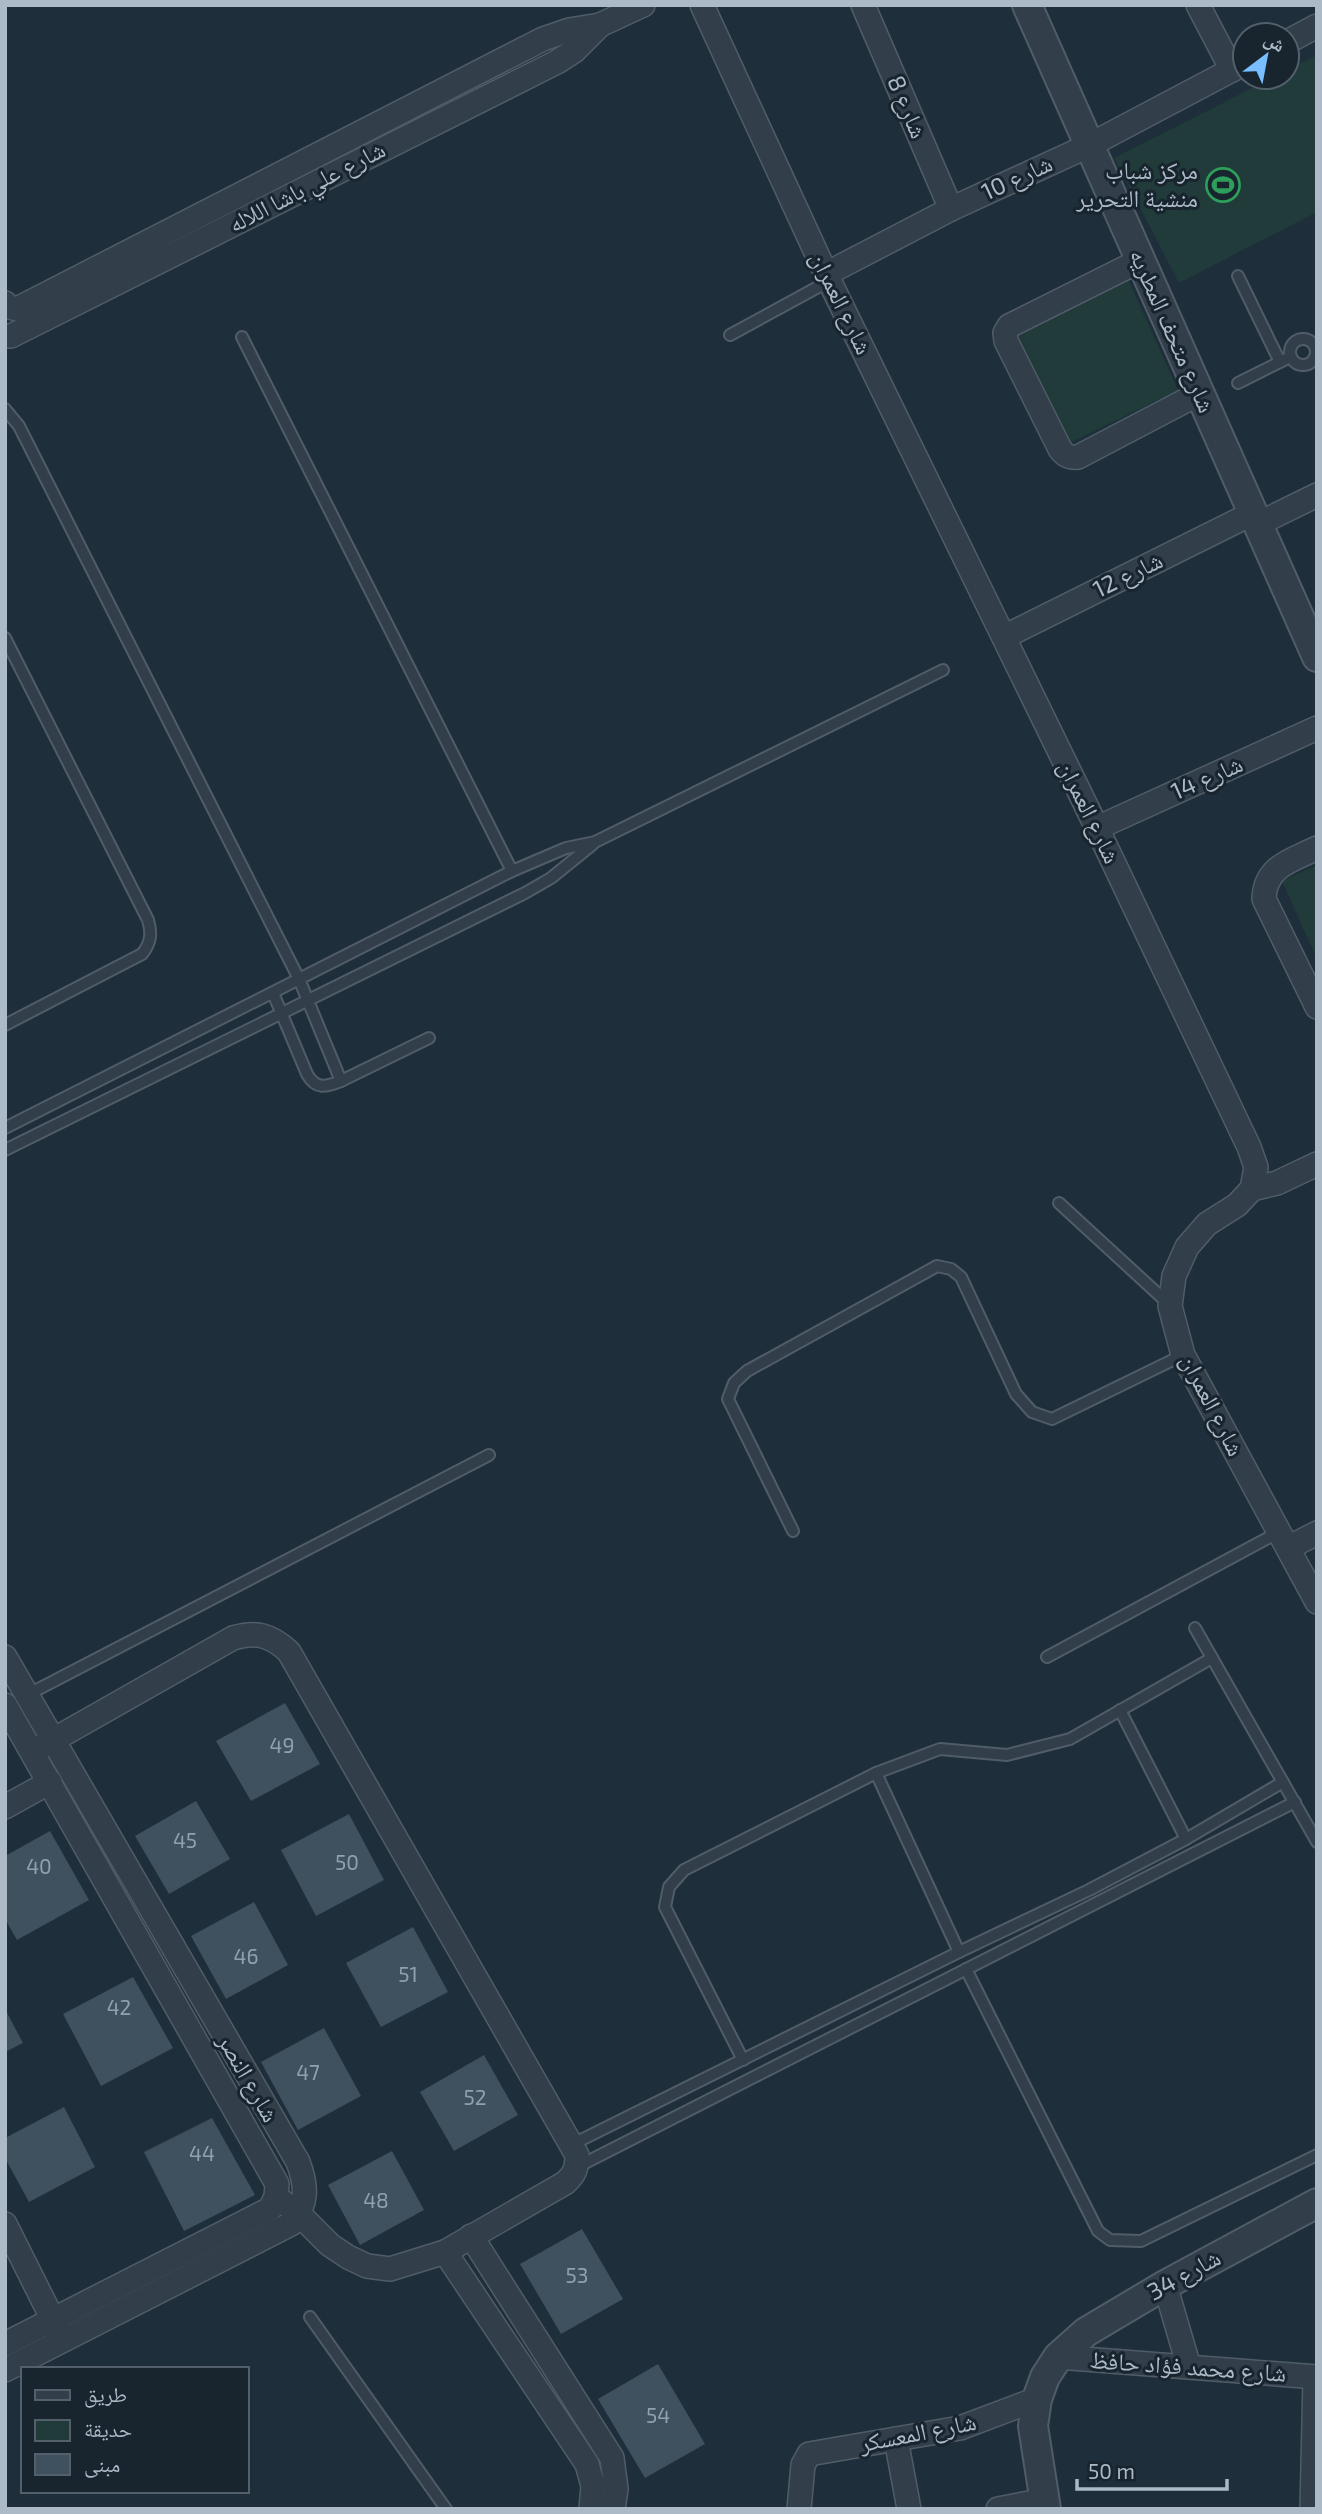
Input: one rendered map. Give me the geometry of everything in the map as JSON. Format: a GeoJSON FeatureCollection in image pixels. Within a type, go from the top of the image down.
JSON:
{"type":"FeatureCollection","features":[{"type":"Feature","properties":{"kind":"street","name":"شارع علي باشا اللاله"},"geometry":{"type":"LineString","coordinates":[[5,303],[17,309],[544,39],[569,30],[600,25],[643,5]]}},
{"type":"Feature","properties":{"kind":"street","name":"شارع العمران"},"geometry":{"type":"LineString","coordinates":[[702,5],[828,278],[1097,828],[1249,1147],[1256,1167],[1252,1189],[1237,1205],[1207,1224],[1187,1247],[1174,1276],[1170,1306],[1184,1355],[1317,1602]]}},
{"type":"Feature","properties":{"kind":"street","name":"شارع 8"},"geometry":{"type":"LineString","coordinates":[[863,5],[951,209]]}},
{"type":"Feature","properties":{"kind":"street","name":"شارع متحف المطريه"},"geometry":{"type":"LineString","coordinates":[[1027,5],[1317,657]]}},
{"type":"Feature","properties":{"kind":"street"},"geometry":{"type":"LineString","coordinates":[[1198,5],[1231,55]]}},
{"type":"Feature","properties":{"kind":"street","name":"شارع علي باشا اللاله"},"geometry":{"type":"LineString","coordinates":[[5,336],[24,329],[557,62],[574,51],[600,25]]}},
{"type":"Feature","properties":{"kind":"street"},"geometry":{"type":"LineString","coordinates":[[1301,34],[1317,26]]}},
{"type":"Feature","properties":{"kind":"street","name":"شارع 10"},"geometry":{"type":"LineString","coordinates":[[828,278],[951,209],[1090,145],[1231,71]]}},
{"type":"Feature","properties":{"kind":"street"},"geometry":{"type":"LineString","coordinates":[[1141,260],[1009,326],[1005,333],[1006,341],[1060,449],[1071,458],[1078,457],[1200,393]]}},
{"type":"Feature","properties":{"kind":"street","name":"شارع 12"},"geometry":{"type":"LineString","coordinates":[[1004,637],[1256,519],[1317,495]]}},
{"type":"Feature","properties":{"kind":"street","name":"شارع 14"},"geometry":{"type":"LineString","coordinates":[[1097,828],[1317,728]]}},
{"type":"Feature","properties":{"kind":"street"},"geometry":{"type":"LineString","coordinates":[[1317,848],[1271,873],[1265,885],[1264,899],[1317,1007]]}},
{"type":"Feature","properties":{"kind":"street"},"geometry":{"type":"LineString","coordinates":[[1252,1189],[1277,1182],[1317,1164]]}},
{"type":"Feature","properties":{"kind":"street"},"geometry":{"type":"LineString","coordinates":[[1283,1540],[1317,1533]]}},
{"type":"Feature","properties":{"kind":"street"},"geometry":{"type":"LineString","coordinates":[[5,2370],[58,2331],[270,2208],[276,2197],[299,2214],[330,2245],[367,2266],[390,2269],[445,2252],[565,2183],[577,2167],[578,2155],[289,1651],[278,1641],[263,1634],[248,1633],[233,1638],[32,1752]]}},
{"type":"Feature","properties":{"kind":"street","name":"شارع النصر"},"geometry":{"type":"LineString","coordinates":[[5,1657],[298,2162],[306,2188],[305,2202],[299,2214]]}},
{"type":"Feature","properties":{"kind":"street","name":"شارع النصر"},"geometry":{"type":"LineString","coordinates":[[6,1710],[50,1782],[271,2173],[277,2184],[276,2197]]}},
{"type":"Feature","properties":{"kind":"street"},"geometry":{"type":"LineString","coordinates":[[5,1807],[50,1782]]}},
{"type":"Feature","properties":{"kind":"street","name":"شارع 34"},"geometry":{"type":"LineString","coordinates":[[1046,2505],[1033,2426],[1037,2399],[1045,2377],[1058,2357],[1086,2332],[1164,2285],[1317,2203]]}},
{"type":"Feature","properties":{"kind":"street"},"geometry":{"type":"LineString","coordinates":[[5,2344],[58,2331],[279,2231],[299,2214]]}},
{"type":"Feature","properties":{"kind":"street"},"geometry":{"type":"LineString","coordinates":[[5,2224],[58,2331]]}},
{"type":"Feature","properties":{"kind":"street"},"geometry":{"type":"LineString","coordinates":[[471,2236],[612,2458],[616,2489],[613,2509]]}},
{"type":"Feature","properties":{"kind":"street"},"geometry":{"type":"LineString","coordinates":[[445,2252],[587,2465],[593,2486],[591,2509]]}},
{"type":"Feature","properties":{"kind":"street"},"geometry":{"type":"LineString","coordinates":[[1164,2285],[1189,2367]]}},
{"type":"Feature","properties":{"kind":"street","name":"شارع محمد فؤاد حافظ"},"geometry":{"type":"LineString","coordinates":[[1058,2357],[1316,2377]]}},
{"type":"Feature","properties":{"kind":"street"},"geometry":{"type":"LineString","coordinates":[[1312,2509],[1316,2377]]}},
{"type":"Feature","properties":{"kind":"street","name":"شارع المعسكر"},"geometry":{"type":"LineString","coordinates":[[799,2509],[803,2465],[806,2458],[814,2452],[960,2428],[1037,2399]]}},
{"type":"Feature","properties":{"kind":"street"},"geometry":{"type":"LineString","coordinates":[[895,2439],[909,2509]]}},
{"type":"Feature","properties":{"kind":"street"},"geometry":{"type":"LineString","coordinates":[[998,2509],[1046,2505]]}},
{"type":"Feature","properties":{"kind":"lane"},"geometry":{"type":"LineString","coordinates":[[1238,276],[1285,360],[1298,365],[1310,364],[1316,355],[1315,344],[1304,339],[1294,342],[1285,360],[1238,383]]}},
{"type":"Feature","properties":{"kind":"lane"},"geometry":{"type":"LineString","coordinates":[[730,335],[828,278]]}},
{"type":"Feature","properties":{"kind":"lane"},"geometry":{"type":"LineString","coordinates":[[242,337],[513,871]]}},
{"type":"Feature","properties":{"kind":"lane"},"geometry":{"type":"LineString","coordinates":[[5,409],[19,426],[299,979],[341,1081]]}},
{"type":"Feature","properties":{"kind":"lane"},"geometry":{"type":"LineString","coordinates":[[5,638],[148,920],[151,934],[150,942],[142,954],[5,1025]]}},
{"type":"Feature","properties":{"kind":"lane"},"geometry":{"type":"LineString","coordinates":[[5,1150],[525,893],[551,878],[595,842],[943,670]]}},
{"type":"Feature","properties":{"kind":"lane"},"geometry":{"type":"LineString","coordinates":[[5,1128],[513,871],[566,848],[595,842]]}},
{"type":"Feature","properties":{"kind":"lane"},"geometry":{"type":"LineString","coordinates":[[273,993],[311,1081],[319,1087],[328,1087],[429,1038]]}},
{"type":"Feature","properties":{"kind":"lane"},"geometry":{"type":"LineString","coordinates":[[1059,1203],[1170,1306]]}},
{"type":"Feature","properties":{"kind":"lane"},"geometry":{"type":"LineString","coordinates":[[793,1531],[728,1399],[734,1383],[747,1371],[937,1266],[951,1269],[961,1277],[1016,1394],[1031,1412],[1052,1419],[1184,1355]]}},
{"type":"Feature","properties":{"kind":"lane"},"geometry":{"type":"LineString","coordinates":[[27,1695],[489,1455]]}},
{"type":"Feature","properties":{"kind":"lane"},"geometry":{"type":"LineString","coordinates":[[1047,1657],[1283,1540]]}},
{"type":"Feature","properties":{"kind":"lane"},"geometry":{"type":"LineString","coordinates":[[1195,1628],[1317,1842]]}},
{"type":"Feature","properties":{"kind":"lane"},"geometry":{"type":"LineString","coordinates":[[743,2060],[665,1907],[669,1887],[684,1870],[876,1773],[940,1749],[1007,1755],[1070,1739],[1212,1658]]}},
{"type":"Feature","properties":{"kind":"lane"},"geometry":{"type":"LineString","coordinates":[[1120,1710],[1186,1839]]}},
{"type":"Feature","properties":{"kind":"lane"},"geometry":{"type":"LineString","coordinates":[[876,1773],[959,1952]]}},
{"type":"Feature","properties":{"kind":"lane"},"geometry":{"type":"LineString","coordinates":[[573,2144],[1089,1890],[1186,1839],[1283,1782]]}},
{"type":"Feature","properties":{"kind":"lane"},"geometry":{"type":"LineString","coordinates":[[577,2167],[1294,1802]]}},
{"type":"Feature","properties":{"kind":"lane"},"geometry":{"type":"LineString","coordinates":[[966,1969],[1098,2231],[1110,2240],[1141,2241],[1317,2155]]}},
{"type":"Feature","properties":{"kind":"lane"},"geometry":{"type":"LineString","coordinates":[[310,2317],[446,2509]]}},
{"type":"Feature","properties":{"kind":"green space","name":"مركز شباب منشية التحرير"},"geometry":{"type":"Polygon","coordinates":[[[1317,55],[1317,212],[1179,283],[1114,158],[1246,91],[1301,91],[1301,63],[1317,55]]]}},
{"type":"Feature","properties":{"kind":"green space"},"geometry":{"type":"Polygon","coordinates":[[[1127,277],[1178,390],[1068,444],[1012,332],[1127,277]]]}},
{"type":"Feature","properties":{"kind":"green space"},"geometry":{"type":"Polygon","coordinates":[[[1317,865],[1317,959],[1282,881],[1317,865]]]}},
{"type":"Feature","properties":{"kind":"building"},"geometry":{"type":"Polygon","coordinates":[[[285,1703],[320,1764],[251,1801],[216,1741],[285,1703]]]}},
{"type":"Feature","properties":{"kind":"building"},"geometry":{"type":"Polygon","coordinates":[[[196,1801],[230,1859],[169,1894],[135,1836],[196,1801]]]}},
{"type":"Feature","properties":{"kind":"building"},"geometry":{"type":"Polygon","coordinates":[[[349,1814],[384,1880],[316,1916],[281,1850],[349,1814]]]}},
{"type":"Feature","properties":{"kind":"building"},"geometry":{"type":"Polygon","coordinates":[[[50,1831],[89,1900],[17,1940],[5,1919],[5,1856],[50,1831]]]}},
{"type":"Feature","properties":{"kind":"building"},"geometry":{"type":"Polygon","coordinates":[[[254,1902],[288,1965],[226,1999],[191,1936],[254,1902]]]}},
{"type":"Feature","properties":{"kind":"building"},"geometry":{"type":"Polygon","coordinates":[[[413,1927],[448,1992],[381,2027],[346,1963],[413,1927]]]}},
{"type":"Feature","properties":{"kind":"building"},"geometry":{"type":"Polygon","coordinates":[[[133,1977],[173,2048],[101,2086],[63,2014],[133,1977]]]}},
{"type":"Feature","properties":{"kind":"building"},"geometry":{"type":"Polygon","coordinates":[[[5,2009],[23,2043],[5,2052],[5,2009]]]}},
{"type":"Feature","properties":{"kind":"building"},"geometry":{"type":"Polygon","coordinates":[[[324,2028],[361,2096],[298,2130],[261,2062],[324,2028]]]}},
{"type":"Feature","properties":{"kind":"building"},"geometry":{"type":"Polygon","coordinates":[[[484,2055],[518,2115],[454,2151],[420,2092],[484,2055]]]}},
{"type":"Feature","properties":{"kind":"building"},"geometry":{"type":"Polygon","coordinates":[[[64,2107],[95,2167],[29,2202],[5,2158],[5,2138],[64,2107]]]}},
{"type":"Feature","properties":{"kind":"building"},"geometry":{"type":"Polygon","coordinates":[[[212,2118],[255,2195],[184,2231],[144,2152],[212,2118]]]}},
{"type":"Feature","properties":{"kind":"building"},"geometry":{"type":"Polygon","coordinates":[[[392,2151],[424,2210],[360,2245],[328,2185],[392,2151]]]}},
{"type":"Feature","properties":{"kind":"building"},"geometry":{"type":"Polygon","coordinates":[[[582,2229],[623,2299],[561,2334],[520,2264],[582,2229]]]}},
{"type":"Feature","properties":{"kind":"building"},"geometry":{"type":"Polygon","coordinates":[[[658,2364],[705,2444],[645,2478],[598,2399],[658,2364]]]}},
{"type":"Feature","properties":{"kind":"place","name":"مركز شباب منشية التحرير"},"geometry":{"type":"Point","coordinates":[1223,185]}}]}
